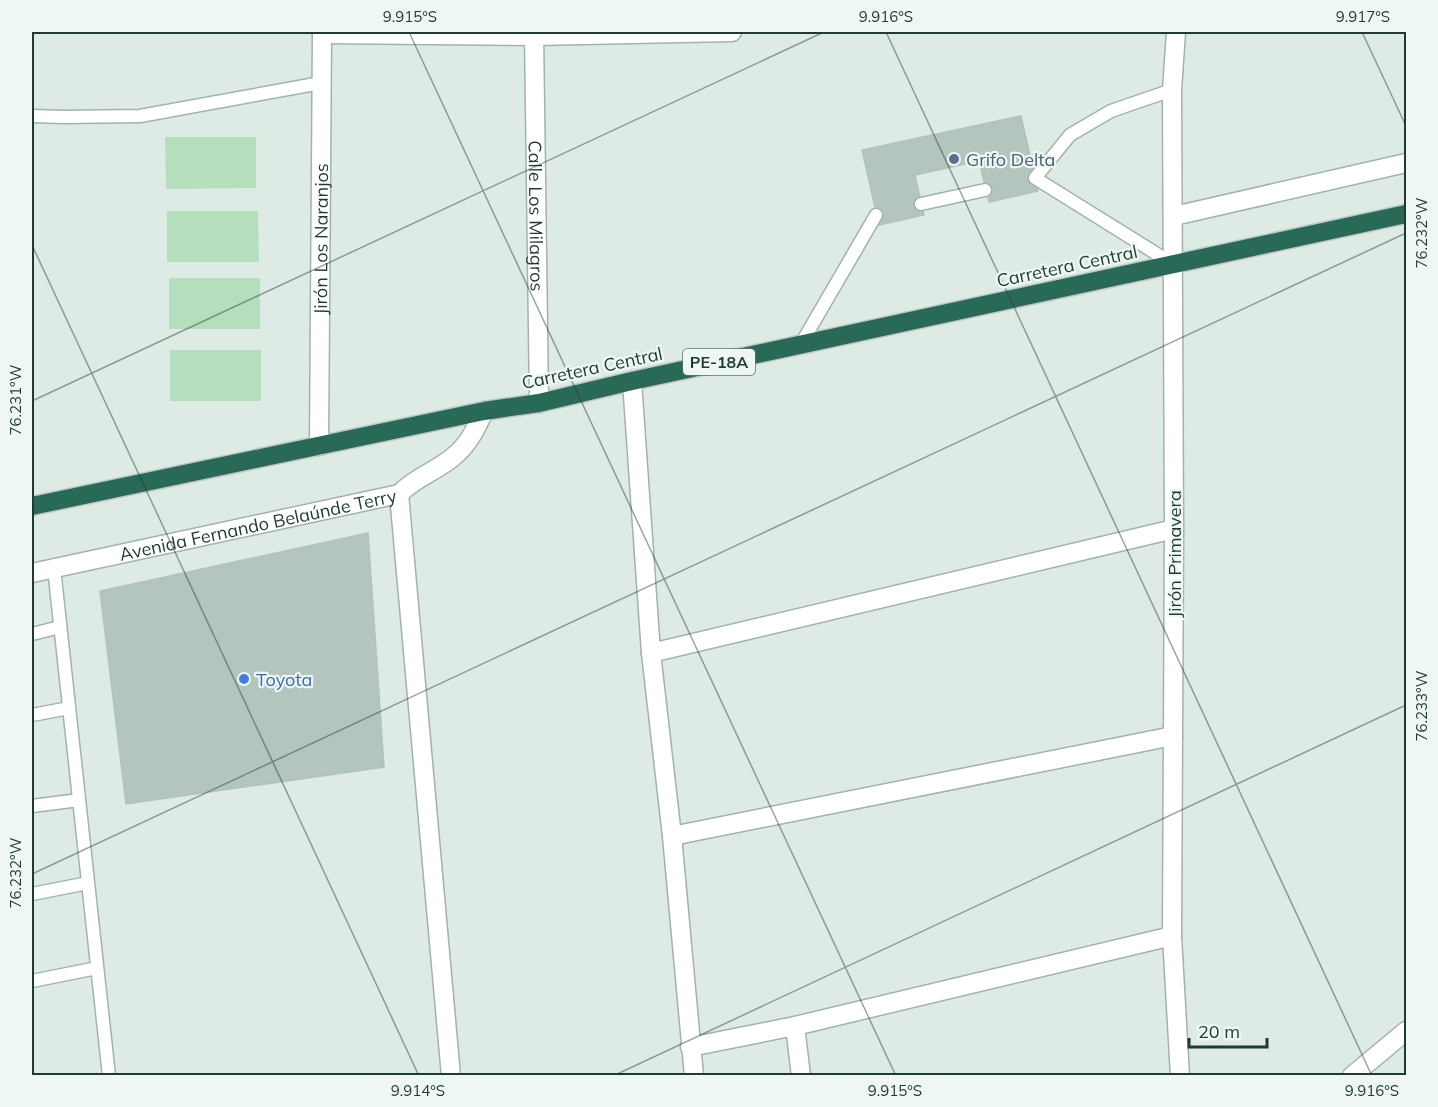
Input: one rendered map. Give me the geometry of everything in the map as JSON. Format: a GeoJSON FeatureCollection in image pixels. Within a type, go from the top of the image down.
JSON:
{"type":"FeatureCollection","features":[{"type":"Feature","properties":{"kind":"highway","name":"Carretera Central"},"geometry":{"type":"LineString","coordinates":[[36,500],[319,446],[484,411],[539,403],[801,344],[1407,214]]}},
{"type":"Feature","properties":{"kind":"street"},"geometry":{"type":"LineString","coordinates":[[322,33],[732,32]]}},
{"type":"Feature","properties":{"kind":"street","name":"Jirón Primavera"},"geometry":{"type":"LineString","coordinates":[[1176,32],[1172,90],[1174,216],[1172,936],[1180,1076]]}},
{"type":"Feature","properties":{"kind":"street","name":"Jirón Los Naranjos"},"geometry":{"type":"LineString","coordinates":[[319,446],[322,33]]}},
{"type":"Feature","properties":{"kind":"street","name":"Calle Los Milagros"},"geometry":{"type":"LineString","coordinates":[[534,34],[539,403]]}},
{"type":"Feature","properties":{"kind":"street"},"geometry":{"type":"LineString","coordinates":[[1174,216],[1407,163]]}},
{"type":"Feature","properties":{"kind":"street"},"geometry":{"type":"LineString","coordinates":[[632,381],[651,653],[672,836],[694,1076]]}},
{"type":"Feature","properties":{"kind":"street","name":"Avenida Fernando Belaúnde Terry"},"geometry":{"type":"LineString","coordinates":[[32,573],[399,494],[411,482],[452,458],[472,437],[484,411]]}},
{"type":"Feature","properties":{"kind":"street"},"geometry":{"type":"LineString","coordinates":[[399,494],[451,1076]]}},
{"type":"Feature","properties":{"kind":"street"},"geometry":{"type":"LineString","coordinates":[[651,653],[1174,529]]}},
{"type":"Feature","properties":{"kind":"street"},"geometry":{"type":"LineString","coordinates":[[672,836],[1173,736]]}},
{"type":"Feature","properties":{"kind":"street"},"geometry":{"type":"LineString","coordinates":[[690,1047],[795,1026],[1172,936]]}},
{"type":"Feature","properties":{"kind":"street"},"geometry":{"type":"LineString","coordinates":[[795,1026],[801,1076]]}},
{"type":"Feature","properties":{"kind":"street"},"geometry":{"type":"LineString","coordinates":[[1352,1076],[1407,1031]]}},
{"type":"Feature","properties":{"kind":"lane"},"geometry":{"type":"LineString","coordinates":[[32,116],[140,116],[321,83]]}},
{"type":"Feature","properties":{"kind":"lane"},"geometry":{"type":"LineString","coordinates":[[1172,90],[1111,111],[1070,135],[1035,178],[1173,264]]}},
{"type":"Feature","properties":{"kind":"lane"},"geometry":{"type":"LineString","coordinates":[[921,204],[985,190]]}},
{"type":"Feature","properties":{"kind":"lane"},"geometry":{"type":"LineString","coordinates":[[801,344],[876,215]]}},
{"type":"Feature","properties":{"kind":"lane"},"geometry":{"type":"LineString","coordinates":[[54,568],[109,1076]]}},
{"type":"Feature","properties":{"kind":"lane"},"geometry":{"type":"LineString","coordinates":[[32,634],[60,627]]}},
{"type":"Feature","properties":{"kind":"lane"},"geometry":{"type":"LineString","coordinates":[[32,715],[69,708]]}},
{"type":"Feature","properties":{"kind":"lane"},"geometry":{"type":"LineString","coordinates":[[32,806],[79,800]]}},
{"type":"Feature","properties":{"kind":"lane"},"geometry":{"type":"LineString","coordinates":[[32,894],[88,883]]}},
{"type":"Feature","properties":{"kind":"lane"},"geometry":{"type":"LineString","coordinates":[[32,981],[97,968]]}},
{"type":"Feature","properties":{"kind":"green space"},"geometry":{"type":"Polygon","coordinates":[[[165,137],[256,137],[256,188],[166,189],[165,137]]]}},
{"type":"Feature","properties":{"kind":"green space"},"geometry":{"type":"Polygon","coordinates":[[[167,211],[258,211],[259,262],[167,262],[167,211]]]}},
{"type":"Feature","properties":{"kind":"green space"},"geometry":{"type":"Polygon","coordinates":[[[169,278],[260,278],[260,329],[169,329],[169,278]]]}},
{"type":"Feature","properties":{"kind":"green space"},"geometry":{"type":"Polygon","coordinates":[[[170,350],[261,350],[261,401],[170,401],[170,350]]]}},
{"type":"Feature","properties":{"kind":"building"},"geometry":{"type":"Polygon","coordinates":[[[1021,116],[1038,191],[989,202],[979,161],[915,175],[924,215],[879,225],[862,150],[1021,116]]]}},
{"type":"Feature","properties":{"kind":"building","name":"Toyota"},"geometry":{"type":"Polygon","coordinates":[[[368,533],[384,767],[126,804],[100,591],[368,533]]]}},
{"type":"Feature","properties":{"kind":"place","name":"Grifo Delta"},"geometry":{"type":"Point","coordinates":[954,159]}},
{"type":"Feature","properties":{"kind":"place","name":"Toyota"},"geometry":{"type":"Point","coordinates":[244,679]}}]}
